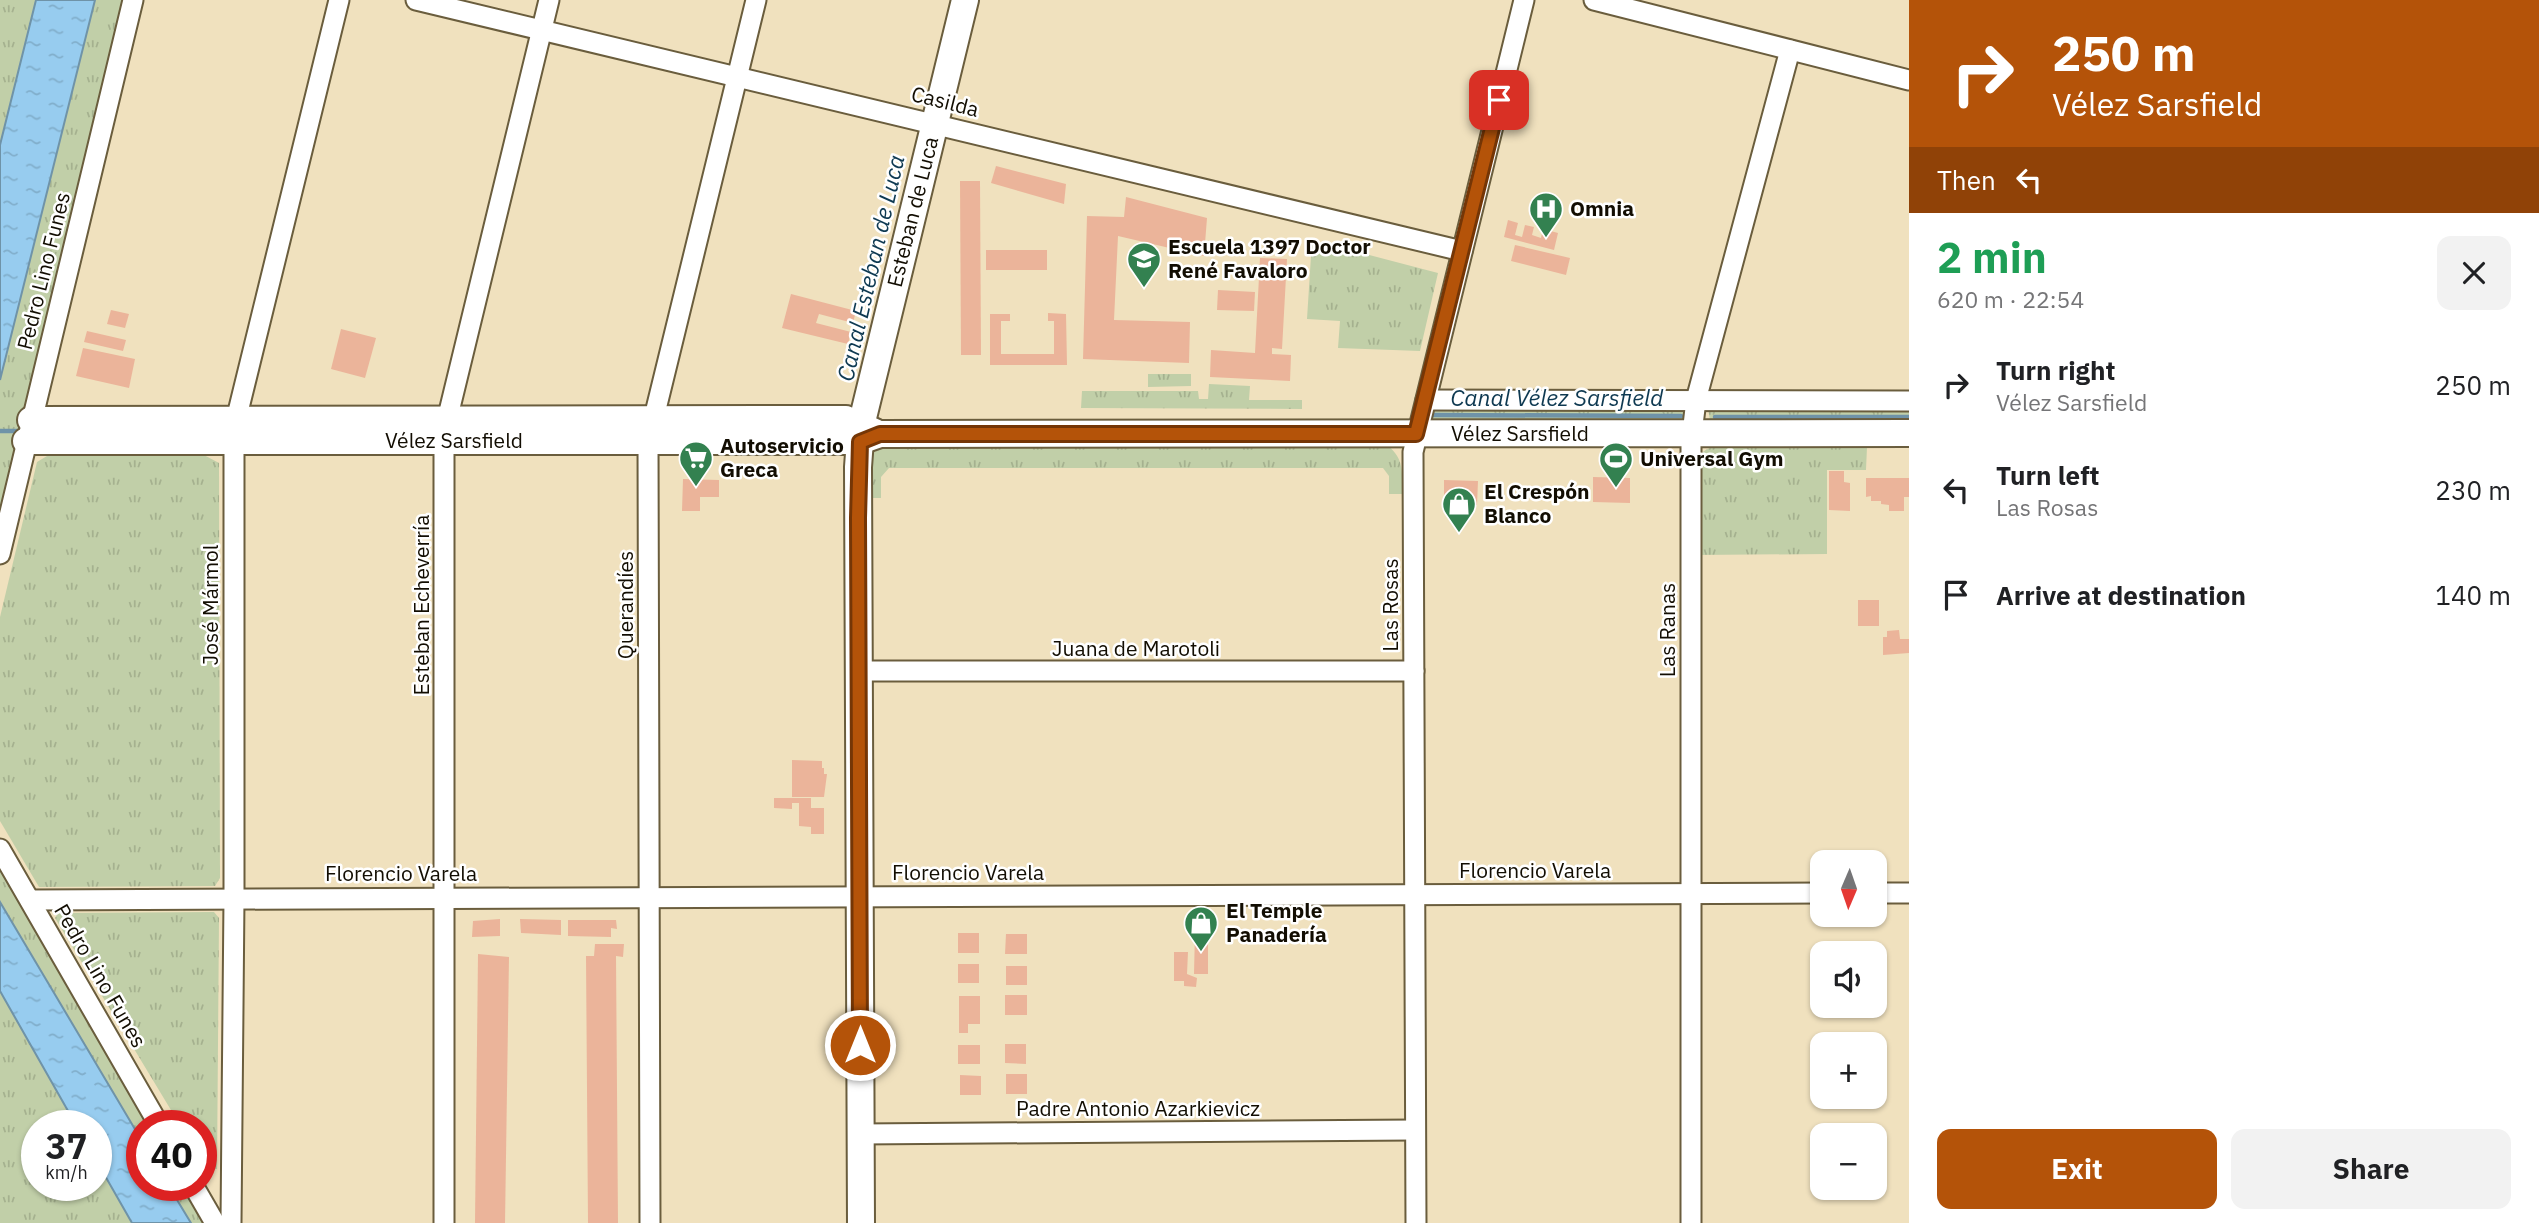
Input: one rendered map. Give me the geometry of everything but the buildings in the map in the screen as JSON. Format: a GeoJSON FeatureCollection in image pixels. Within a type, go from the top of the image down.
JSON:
{"type":"FeatureCollection","features":[{"type":"Feature","properties":{"kind":"street","name":"Pedro Lino Funes"},"geometry":{"type":"LineString","coordinates":[[0,554],[134,0]]}},
{"type":"Feature","properties":{"kind":"street","name":"José Mármol"},"geometry":{"type":"LineString","coordinates":[[231,1223],[235,431],[339,0]]}},
{"type":"Feature","properties":{"kind":"street","name":"Casilda"},"geometry":{"type":"LineString","coordinates":[[416,0],[1462,251]]}},
{"type":"Feature","properties":{"kind":"street","name":"Esteban Echeverría"},"geometry":{"type":"LineString","coordinates":[[444,1223],[446,431],[550,0]]}},
{"type":"Feature","properties":{"kind":"street","name":"Querandíes"},"geometry":{"type":"LineString","coordinates":[[650,1223],[651,431],[756,0]]}},
{"type":"Feature","properties":{"kind":"street","name":"Esteban de Luca"},"geometry":{"type":"LineString","coordinates":[[861,1223],[858,671],[867,434],[935,123],[965,0]]}},
{"type":"Feature","properties":{"kind":"street","name":"Las Rosas"},"geometry":{"type":"LineString","coordinates":[[1416,1223],[1413,452],[1524,0]]}},
{"type":"Feature","properties":{"kind":"street"},"geometry":{"type":"LineString","coordinates":[[1594,0],[1909,80]]}},
{"type":"Feature","properties":{"kind":"street","name":"Las Ranas"},"geometry":{"type":"LineString","coordinates":[[1691,1223],[1692,434],[1696,400],[1790,50]]}},
{"type":"Feature","properties":{"kind":"street","name":"Vélez Sarsfield"},"geometry":{"type":"LineString","coordinates":[[1426,400],[1909,401]]}},
{"type":"Feature","properties":{"kind":"street","name":"Vélez Sarsfield"},"geometry":{"type":"LineString","coordinates":[[29,430],[867,434],[1909,433]]}},
{"type":"Feature","properties":{"kind":"street","name":"Juana de Marotoli"},"geometry":{"type":"LineString","coordinates":[[858,671],[1414,671]]}},
{"type":"Feature","properties":{"kind":"street","name":"Pedro Lino Funes"},"geometry":{"type":"LineString","coordinates":[[0,849],[150,1110]]}},
{"type":"Feature","properties":{"kind":"street","name":"Florencio Varela"},"geometry":{"type":"LineString","coordinates":[[30,900],[1810,893]]}},
{"type":"Feature","properties":{"kind":"street"},"geometry":{"type":"LineString","coordinates":[[1887,893],[1909,893]]}},
{"type":"Feature","properties":{"kind":"street","name":"Padre Antonio Azarkievicz"},"geometry":{"type":"LineString","coordinates":[[860,1134],[1415,1130]]}},
{"type":"Feature","properties":{"kind":"street"},"geometry":{"type":"LineString","coordinates":[[202,1201],[215,1223]]}},
{"type":"Feature","properties":{"kind":"green space"},"geometry":{"type":"Polygon","coordinates":[[[0,0],[133,0],[0,554],[0,0]]]}},
{"type":"Feature","properties":{"kind":"green space"},"geometry":{"type":"Polygon","coordinates":[[[1312,240],[1438,273],[1420,351],[1338,348],[1340,321],[1307,319],[1312,240]]]}},
{"type":"Feature","properties":{"kind":"green space"},"geometry":{"type":"Polygon","coordinates":[[[1148,374],[1191,374],[1191,386],[1148,387],[1148,374]]]}},
{"type":"Feature","properties":{"kind":"green space"},"geometry":{"type":"Polygon","coordinates":[[[1209,384],[1250,386],[1249,400],[1302,400],[1302,409],[1081,408],[1082,391],[1198,391],[1199,399],[1208,399],[1209,384]]]}},
{"type":"Feature","properties":{"kind":"green space"},"geometry":{"type":"Polygon","coordinates":[[[1909,404],[1909,421],[1719,423],[1710,420],[1708,409],[1909,404]]]}},
{"type":"Feature","properties":{"kind":"green space"},"geometry":{"type":"Polygon","coordinates":[[[1433,407],[1688,407],[1688,421],[1440,424],[1432,420],[1430,411],[1433,407]]]}},
{"type":"Feature","properties":{"kind":"green space"},"geometry":{"type":"Polygon","coordinates":[[[1387,445],[1400,461],[1402,494],[1389,494],[1389,476],[1383,468],[889,468],[881,477],[881,498],[870,498],[871,454],[896,446],[1387,445]]]}},
{"type":"Feature","properties":{"kind":"green space"},"geometry":{"type":"Polygon","coordinates":[[[1719,446],[1867,447],[1866,470],[1827,470],[1827,554],[1697,555],[1697,461],[1705,450],[1719,446]]]}},
{"type":"Feature","properties":{"kind":"green space"},"geometry":{"type":"Polygon","coordinates":[[[202,454],[219,463],[220,878],[215,886],[39,887],[0,821],[0,617],[37,462],[47,456],[202,454]]]}},
{"type":"Feature","properties":{"kind":"green space"},"geometry":{"type":"Polygon","coordinates":[[[0,849],[150,1110],[126,1110],[126,1201],[202,1201],[215,1223],[0,1223],[0,849]]]}},
{"type":"Feature","properties":{"kind":"green space"},"geometry":{"type":"Polygon","coordinates":[[[214,912],[219,918],[217,1169],[217,1110],[171,1110],[55,918],[58,913],[214,912]]]}},
{"type":"Feature","properties":{"kind":"water"},"geometry":{"type":"Polygon","coordinates":[[[36,0],[95,0],[0,380],[0,145],[36,0]]]}},
{"type":"Feature","properties":{"kind":"water"},"geometry":{"type":"Polygon","coordinates":[[[0,902],[126,1114],[126,1201],[178,1201],[191,1223],[132,1223],[112,1188],[112,1110],[67,1110],[0,991],[0,902]]]}},
{"type":"Feature","properties":{"kind":"waterway","name":"Canal Vélez Sarsfield"},"geometry":{"type":"LineString","coordinates":[[1433,415],[1681,416]]}},
{"type":"Feature","properties":{"kind":"waterway","name":"Canal Vélez Sarsfield"},"geometry":{"type":"LineString","coordinates":[[1715,417],[1909,417]]}},
{"type":"Feature","properties":{"kind":"waterway","name":"Canal Vélez Sarsfield"},"geometry":{"type":"LineString","coordinates":[[0,431],[17,431]]}},
{"type":"Feature","properties":{"kind":"place","name":"Omnia"},"geometry":{"type":"Point","coordinates":[1546,239]}},
{"type":"Feature","properties":{"kind":"place","name":"Escuela 1397 Doctor René Favaloro"},"geometry":{"type":"Point","coordinates":[1144,289]}},
{"type":"Feature","properties":{"kind":"place","name":"Autoservicio Greca"},"geometry":{"type":"Point","coordinates":[696,488]}},
{"type":"Feature","properties":{"kind":"place","name":"Universal Gym"},"geometry":{"type":"Point","coordinates":[1616,489]}},
{"type":"Feature","properties":{"kind":"place","name":"El Crespón Blanco"},"geometry":{"type":"Point","coordinates":[1459,534]}},
{"type":"Feature","properties":{"kind":"place","name":"El Temple Panadería"},"geometry":{"type":"Point","coordinates":[1201,953]}},
{"type":"Feature","properties":{"kind":"route"},"geometry":{"type":"LineString","coordinates":[[860,1045],[860,442],[880,434],[1416,434],[1499,100]]}},
{"type":"Feature","properties":{"kind":"water label","name":"Canal Esteban de Luca"},"geometry":{"type":"Point","coordinates":[871,268]}}]}
